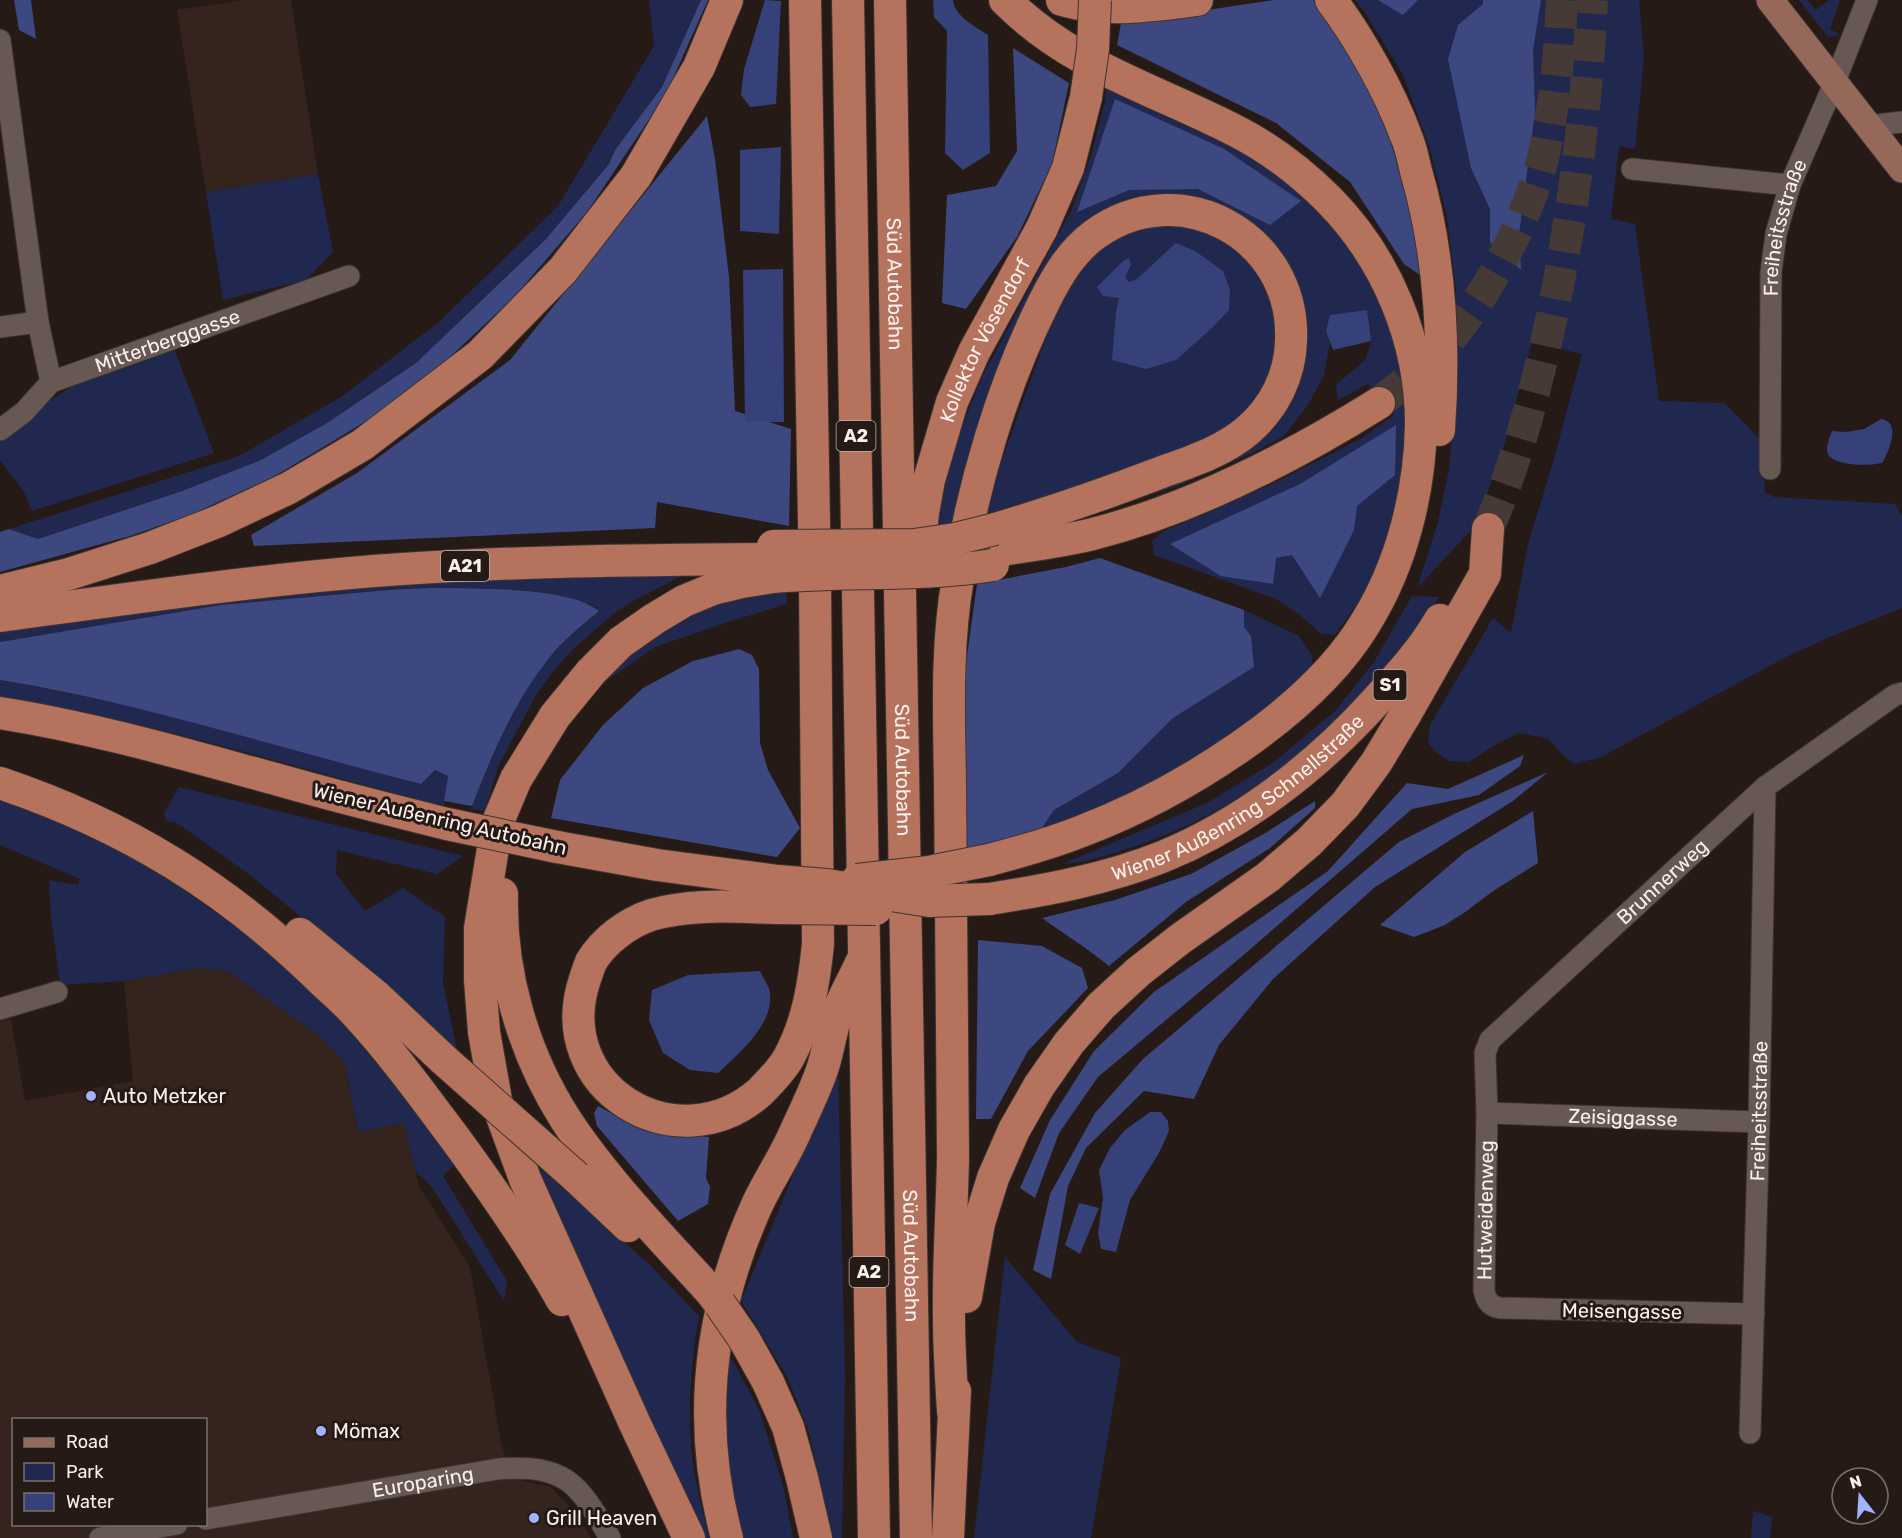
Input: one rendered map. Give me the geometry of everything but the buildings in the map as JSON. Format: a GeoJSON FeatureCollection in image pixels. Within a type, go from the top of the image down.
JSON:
{"type":"FeatureCollection","features":[{"type":"Feature","properties":{"kind":"highway"},"geometry":{"type":"LineString","coordinates":[[0,591],[69,574],[150,548],[219,521],[289,488],[362,445],[480,355],[563,270],[636,176],[699,67],[727,0]]}},
{"type":"Feature","properties":{"kind":"highway"},"geometry":{"type":"LineString","coordinates":[[805,0],[814,556],[818,933],[813,986],[803,1024],[788,1059],[769,1083],[747,1103],[718,1116],[689,1121],[660,1118],[634,1108],[611,1093],[593,1071],[582,1047],[578,1020],[582,989],[591,962],[609,939],[629,925],[674,910],[714,907],[778,894],[903,910],[929,901]]}},
{"type":"Feature","properties":{"kind":"highway","name":"A2"},"geometry":{"type":"LineString","coordinates":[[848,0],[874,1538]]}},
{"type":"Feature","properties":{"kind":"highway","name":"Süd Autobahn"},"geometry":{"type":"LineString","coordinates":[[890,0],[916,1538]]}},
{"type":"Feature","properties":{"kind":"highway"},"geometry":{"type":"LineString","coordinates":[[827,885],[929,872],[1030,849],[1083,831],[1131,809],[1187,780],[1232,752],[1294,705],[1338,660],[1366,623],[1390,574],[1403,537],[1415,485],[1420,445],[1421,405],[1415,362],[1402,315],[1391,288],[1363,241],[1345,217],[1291,165],[1238,132],[1110,74],[1055,42],[1024,19],[1005,0]]}},
{"type":"Feature","properties":{"kind":"highway"},"geometry":{"type":"LineString","coordinates":[[1062,0],[1098,7],[1122,8],[1197,0]]}},
{"type":"Feature","properties":{"kind":"highway","name":"Kollektor Vösendorf"},"geometry":{"type":"LineString","coordinates":[[903,686],[915,658],[919,546],[929,480],[948,413],[974,352],[1042,228],[1068,168],[1086,97],[1093,49],[1095,0]]}},
{"type":"Feature","properties":{"kind":"highway"},"geometry":{"type":"LineString","coordinates":[[1331,0],[1377,72],[1406,136],[1424,199],[1437,271],[1441,340],[1438,445],[1429,489],[1410,509]]}},
{"type":"Feature","properties":{"kind":"highway"},"geometry":{"type":"LineString","coordinates":[[689,1538],[525,1179],[496,1100],[484,1032],[480,980],[480,928],[497,824],[516,779],[555,716],[591,672],[621,642],[684,601],[713,589],[742,582],[773,561],[955,539],[994,548],[1080,502],[1208,454],[1242,435],[1260,418],[1275,398],[1285,377],[1291,351],[1292,324],[1285,292],[1275,270],[1250,242],[1217,220],[1192,213],[1167,210],[1146,212],[1112,224],[1090,237],[1064,265],[1032,327],[1002,406],[978,485],[957,580],[949,673],[953,1155],[949,1316],[953,1411],[948,1538]]}},
{"type":"Feature","properties":{"kind":"highway"},"geometry":{"type":"LineString","coordinates":[[773,561],[947,557],[1092,534],[1167,510],[1215,490],[1320,439],[1379,403]]}},
{"type":"Feature","properties":{"kind":"highway","name":"Wiener Außenring Schnellstraße"},"geometry":{"type":"LineString","coordinates":[[887,895],[929,901],[989,899],[1100,877],[1161,857],[1204,837],[1254,809],[1353,726],[1396,678],[1436,627],[1468,572],[1488,529],[1485,574],[1382,753],[1345,805],[1309,842],[1268,877],[1180,939],[1138,972],[1101,1006],[1069,1043],[1039,1086],[1014,1130],[993,1178],[980,1223],[966,1293],[953,1411]]}},
{"type":"Feature","properties":{"kind":"highway","name":"A21"},"geometry":{"type":"LineString","coordinates":[[0,616],[211,587],[374,571],[521,563],[719,559],[773,561]]}},
{"type":"Feature","properties":{"kind":"highway","name":"Wiener Außenring Autobahn"},"geometry":{"type":"LineString","coordinates":[[0,713],[44,720],[142,742],[320,792],[447,824],[557,848],[657,865],[778,894],[827,885],[887,895]]}},
{"type":"Feature","properties":{"kind":"highway"},"geometry":{"type":"LineString","coordinates":[[528,761],[509,826],[502,877],[502,937],[508,975],[521,1025],[540,1072],[565,1119],[667,1253],[703,1296],[720,1304],[744,1339],[768,1382],[788,1427],[816,1538]]}},
{"type":"Feature","properties":{"kind":"highway"},"geometry":{"type":"LineString","coordinates":[[0,773],[113,817],[147,833],[200,863],[255,900],[311,942],[376,996],[576,1178],[667,1253]]}},
{"type":"Feature","properties":{"kind":"highway"},"geometry":{"type":"LineString","coordinates":[[0,783],[31,793],[85,816],[142,844],[194,875],[246,912],[299,958],[357,1015],[412,1081],[489,1186],[557,1292],[607,1386],[635,1424]]}},
{"type":"Feature","properties":{"kind":"highway"},"geometry":{"type":"LineString","coordinates":[[727,1538],[718,1507],[710,1447],[710,1381],[717,1326],[733,1265],[758,1205],[795,1134],[823,1069],[836,1016],[864,957]]}},
{"type":"Feature","properties":{"kind":"main road"},"geometry":{"type":"LineString","coordinates":[[1770,0],[1902,169]]}},
{"type":"Feature","properties":{"kind":"street","name":"Freiheitsstraße"},"geometry":{"type":"LineString","coordinates":[[1770,469],[1771,272],[1776,234],[1790,185],[1834,84],[1867,0]]}},
{"type":"Feature","properties":{"kind":"street"},"geometry":{"type":"LineString","coordinates":[[0,40],[5,130],[38,322],[51,382]]}},
{"type":"Feature","properties":{"kind":"street"},"geometry":{"type":"LineString","coordinates":[[1869,126],[1902,122]]}},
{"type":"Feature","properties":{"kind":"street"},"geometry":{"type":"LineString","coordinates":[[1632,168],[1790,185]]}},
{"type":"Feature","properties":{"kind":"street","name":"Mitterberggasse"},"geometry":{"type":"LineString","coordinates":[[0,430],[24,412],[51,382],[349,276]]}},
{"type":"Feature","properties":{"kind":"street"},"geometry":{"type":"LineString","coordinates":[[0,327],[38,322]]}},
{"type":"Feature","properties":{"kind":"street","name":"Brunnerweg"},"geometry":{"type":"LineString","coordinates":[[1486,1113],[1485,1053],[1490,1040],[1766,787],[1895,695],[1902,693]]}},
{"type":"Feature","properties":{"kind":"street","name":"Freiheitsstraße"},"geometry":{"type":"LineString","coordinates":[[1750,1433],[1766,787]]}},
{"type":"Feature","properties":{"kind":"street"},"geometry":{"type":"LineString","coordinates":[[0,1009],[57,992]]}},
{"type":"Feature","properties":{"kind":"street","name":"Zeisiggasse"},"geometry":{"type":"LineString","coordinates":[[1486,1113],[1759,1122]]}},
{"type":"Feature","properties":{"kind":"street","name":"Hutweidenweg"},"geometry":{"type":"LineString","coordinates":[[1486,1113],[1484,1290],[1490,1304]]}},
{"type":"Feature","properties":{"kind":"street","name":"Meisengasse"},"geometry":{"type":"LineString","coordinates":[[1490,1304],[1500,1308],[1754,1314]]}},
{"type":"Feature","properties":{"kind":"street","name":"Europaring"},"geometry":{"type":"LineString","coordinates":[[207,1520],[498,1469],[523,1467],[542,1469],[572,1482],[610,1538]]}},
{"type":"Feature","properties":{"kind":"street"},"geometry":{"type":"LineString","coordinates":[[100,1538],[166,1526]]}},
{"type":"Feature","properties":{"kind":"shaded area"},"geometry":{"type":"Polygon","coordinates":[[[14,0],[31,0],[36,39],[19,30],[14,0]]]}},
{"type":"Feature","properties":{"kind":"shaded area"},"geometry":{"type":"Polygon","coordinates":[[[243,0],[291,0],[318,174],[206,192],[177,10],[243,0]]]}},
{"type":"Feature","properties":{"kind":"shaded area"},"geometry":{"type":"Polygon","coordinates":[[[701,0],[708,0],[666,94],[587,212],[514,297],[449,358],[368,420],[275,476],[190,515],[130,536],[0,572],[0,532],[9,529],[38,539],[182,491],[261,460],[327,423],[416,363],[546,239],[609,164],[615,150],[662,87],[701,0]]]}},
{"type":"Feature","properties":{"kind":"shaded area"},"geometry":{"type":"Polygon","coordinates":[[[1274,0],[1313,0],[1351,48],[1382,111],[1413,220],[1420,275],[1404,264],[1350,182],[1276,123],[1117,45],[1121,23],[1274,0]]]}},
{"type":"Feature","properties":{"kind":"shaded area"},"geometry":{"type":"Polygon","coordinates":[[[1378,0],[1418,0],[1403,15],[1378,0]]]}},
{"type":"Feature","properties":{"kind":"shaded area"},"geometry":{"type":"Polygon","coordinates":[[[1483,0],[1541,0],[1533,50],[1535,112],[1519,234],[1521,270],[1490,242],[1490,209],[1471,168],[1448,59],[1458,25],[1483,4],[1483,0]]]}},
{"type":"Feature","properties":{"kind":"shaded area"},"geometry":{"type":"Polygon","coordinates":[[[1013,48],[1069,83],[1052,164],[1017,237],[966,309],[942,303],[947,195],[996,186],[1017,151],[1013,48]]]}},
{"type":"Feature","properties":{"kind":"shaded area"},"geometry":{"type":"Polygon","coordinates":[[[1115,99],[1224,149],[1301,201],[1270,225],[1198,189],[1129,190],[1077,212],[1115,99]]]}},
{"type":"Feature","properties":{"kind":"shaded area"},"geometry":{"type":"Polygon","coordinates":[[[707,116],[715,159],[729,277],[735,411],[791,429],[789,526],[657,502],[655,528],[254,546],[251,535],[357,473],[510,360],[707,116]]]}},
{"type":"Feature","properties":{"kind":"shaded area"},"geometry":{"type":"Polygon","coordinates":[[[1396,425],[1395,475],[1357,506],[1354,530],[1320,598],[1292,555],[1276,558],[1273,584],[1221,576],[1170,544],[1300,484],[1396,425]]]}},
{"type":"Feature","properties":{"kind":"shaded area"},"geometry":{"type":"Polygon","coordinates":[[[1100,558],[1244,610],[1244,627],[1251,636],[1254,667],[1173,718],[1118,773],[1054,810],[1040,831],[967,849],[964,677],[977,584],[1100,558]]]}},
{"type":"Feature","properties":{"kind":"shaded area"},"geometry":{"type":"Polygon","coordinates":[[[432,588],[519,590],[543,593],[585,603],[599,611],[554,651],[536,675],[496,748],[472,806],[444,801],[448,776],[435,770],[421,784],[159,714],[0,680],[0,642],[221,605],[432,588]]]}},
{"type":"Feature","properties":{"kind":"shaded area"},"geometry":{"type":"Polygon","coordinates":[[[739,649],[752,655],[759,669],[760,743],[768,770],[800,828],[777,857],[551,818],[560,780],[603,725],[643,688],[693,661],[739,649]]]}},
{"type":"Feature","properties":{"kind":"shaded area"},"geometry":{"type":"Polygon","coordinates":[[[1524,755],[1520,766],[1479,795],[1412,809],[1098,1077],[1059,1133],[1035,1198],[1020,1188],[1050,1120],[1094,1051],[1154,992],[1328,871],[1407,783],[1448,789],[1524,755]]]}},
{"type":"Feature","properties":{"kind":"shaded area"},"geometry":{"type":"Polygon","coordinates":[[[1548,772],[1513,801],[1375,887],[1273,979],[1219,1045],[1194,1099],[1144,1091],[1086,1148],[1068,1186],[1051,1279],[1033,1270],[1050,1194],[1095,1113],[1143,1059],[1399,842],[1454,814],[1548,772]]]}},
{"type":"Feature","properties":{"kind":"shaded area"},"geometry":{"type":"Polygon","coordinates":[[[1315,801],[1315,808],[1270,848],[1186,902],[1109,966],[1042,918],[1115,900],[1191,874],[1267,832],[1315,801]]]}},
{"type":"Feature","properties":{"kind":"shaded area"},"geometry":{"type":"Polygon","coordinates":[[[1533,811],[1538,863],[1445,925],[1414,937],[1380,925],[1465,852],[1533,811]]]}},
{"type":"Feature","properties":{"kind":"shaded area"},"geometry":{"type":"Polygon","coordinates":[[[978,940],[1042,946],[1082,968],[1088,988],[1028,1051],[991,1119],[976,1119],[978,940]]]}},
{"type":"Feature","properties":{"kind":"shaded area"},"geometry":{"type":"Polygon","coordinates":[[[198,968],[229,972],[321,1037],[345,1063],[358,1132],[404,1123],[419,1186],[470,1267],[501,1442],[511,1478],[551,1487],[578,1515],[591,1538],[0,1538],[0,1022],[11,1019],[25,1101],[133,1081],[124,981],[198,968]]]}},
{"type":"Feature","properties":{"kind":"shaded area"},"geometry":{"type":"Polygon","coordinates":[[[598,1106],[644,1131],[709,1137],[706,1178],[710,1187],[708,1204],[678,1221],[597,1126],[594,1113],[598,1106]]]}},
{"type":"Feature","properties":{"kind":"green space"},"geometry":{"type":"Polygon","coordinates":[[[649,0],[701,0],[662,87],[615,150],[609,164],[546,239],[416,363],[327,423],[261,460],[182,491],[38,539],[9,529],[239,456],[341,397],[439,322],[558,206],[654,46],[649,0]]]}},
{"type":"Feature","properties":{"kind":"green space"},"geometry":{"type":"Polygon","coordinates":[[[1355,0],[1639,0],[1644,58],[1635,149],[1619,146],[1611,219],[1635,224],[1659,401],[1724,403],[1762,441],[1765,492],[1774,497],[1896,504],[1902,514],[1902,608],[1788,656],[1601,757],[1574,764],[1547,738],[1518,733],[1469,762],[1449,761],[1436,752],[1428,743],[1430,725],[1493,618],[1511,633],[1528,544],[1582,354],[1532,342],[1505,442],[1476,525],[1417,588],[1438,522],[1449,469],[1457,381],[1456,290],[1447,216],[1430,149],[1403,75],[1355,0]]]}},
{"type":"Feature","properties":{"kind":"green space"},"geometry":{"type":"Polygon","coordinates":[[[1799,0],[1807,0],[1816,10],[1829,0],[1840,0],[1830,29],[1840,35],[1828,37],[1799,0]]]}},
{"type":"Feature","properties":{"kind":"green space"},"geometry":{"type":"Polygon","coordinates":[[[1107,82],[1263,161],[1305,193],[1367,267],[1402,354],[1409,424],[1405,475],[1392,525],[1367,590],[1335,635],[1321,634],[1299,614],[1276,599],[1154,555],[1152,541],[1164,531],[1272,484],[1362,438],[1394,415],[1368,384],[1338,400],[1336,385],[1366,359],[1371,341],[1326,331],[1330,342],[1324,375],[1308,405],[1284,436],[1180,485],[1095,513],[1233,453],[1301,324],[1225,213],[1083,227],[958,521],[938,525],[948,464],[963,424],[982,377],[1072,209],[1092,152],[1105,101],[1107,82]]]}},
{"type":"Feature","properties":{"kind":"green space"},"geometry":{"type":"Polygon","coordinates":[[[318,174],[333,252],[306,280],[223,300],[206,192],[318,174]]]}},
{"type":"Feature","properties":{"kind":"green space"},"geometry":{"type":"Polygon","coordinates":[[[1174,225],[1209,232],[1238,249],[1259,271],[1278,321],[1272,377],[1255,405],[1229,428],[1129,473],[982,515],[1058,304],[1086,259],[1114,239],[1141,228],[1174,225]]]}},
{"type":"Feature","properties":{"kind":"green space"},"geometry":{"type":"Polygon","coordinates":[[[173,346],[214,453],[32,511],[24,492],[0,460],[0,438],[46,403],[81,381],[173,346]]]}},
{"type":"Feature","properties":{"kind":"green space"},"geometry":{"type":"Polygon","coordinates":[[[691,571],[613,614],[571,651],[552,673],[536,695],[498,767],[485,811],[471,809],[500,737],[524,693],[553,653],[573,632],[599,611],[590,604],[480,589],[388,590],[221,605],[0,642],[0,628],[332,586],[691,571]]]}},
{"type":"Feature","properties":{"kind":"green space"},"geometry":{"type":"Polygon","coordinates":[[[786,587],[787,604],[655,647],[593,690],[616,663],[673,621],[713,604],[786,587]]]}},
{"type":"Feature","properties":{"kind":"green space"},"geometry":{"type":"Polygon","coordinates":[[[1412,596],[1439,597],[1409,644],[1376,682],[1347,713],[1282,768],[1210,814],[1172,832],[1098,858],[1062,864],[1207,803],[1274,762],[1335,711],[1374,662],[1412,596]]]}},
{"type":"Feature","properties":{"kind":"green space"},"geometry":{"type":"Polygon","coordinates":[[[1244,610],[1299,636],[1313,656],[1310,671],[1270,709],[1196,762],[1115,803],[1040,831],[1054,810],[1118,773],[1173,718],[1254,667],[1244,627],[1244,610]]]}},
{"type":"Feature","properties":{"kind":"green space"},"geometry":{"type":"Polygon","coordinates":[[[0,680],[144,710],[421,784],[435,770],[448,776],[444,806],[168,732],[0,697],[0,680]]]}},
{"type":"Feature","properties":{"kind":"green space"},"geometry":{"type":"Polygon","coordinates":[[[179,787],[463,856],[437,874],[337,850],[336,874],[365,911],[403,888],[445,917],[443,983],[458,1055],[368,972],[250,875],[177,823],[167,821],[164,813],[179,787]]]}},
{"type":"Feature","properties":{"kind":"green space"},"geometry":{"type":"Polygon","coordinates":[[[0,800],[45,817],[118,850],[178,886],[286,966],[328,1007],[401,1090],[454,1165],[443,1176],[507,1281],[504,1301],[432,1187],[415,1171],[404,1123],[358,1132],[345,1063],[321,1037],[229,972],[198,968],[124,981],[60,985],[49,880],[78,885],[80,879],[0,845],[0,800]]]}},
{"type":"Feature","properties":{"kind":"green space"},"geometry":{"type":"Polygon","coordinates":[[[838,1067],[845,1377],[842,1538],[832,1538],[809,1432],[787,1376],[741,1301],[838,1067]]]}},
{"type":"Feature","properties":{"kind":"green space"},"geometry":{"type":"Polygon","coordinates":[[[536,1165],[649,1264],[699,1316],[691,1385],[690,1421],[695,1476],[709,1538],[700,1538],[536,1165]]]}},
{"type":"Feature","properties":{"kind":"green space"},"geometry":{"type":"Polygon","coordinates":[[[1005,1257],[1077,1342],[1121,1358],[1091,1538],[974,1538],[1005,1257]]]}},
{"type":"Feature","properties":{"kind":"green space"},"geometry":{"type":"Polygon","coordinates":[[[725,1351],[734,1363],[760,1412],[783,1486],[793,1538],[738,1538],[722,1459],[725,1351]]]}},
{"type":"Feature","properties":{"kind":"green space"},"geometry":{"type":"Polygon","coordinates":[[[1753,1511],[1772,1517],[1770,1538],[1751,1538],[1753,1511]]]}},
{"type":"Feature","properties":{"kind":"water"},"geometry":{"type":"Polygon","coordinates":[[[765,0],[781,1],[776,104],[750,107],[741,95],[744,69],[765,0]]]}},
{"type":"Feature","properties":{"kind":"water"},"geometry":{"type":"Polygon","coordinates":[[[933,0],[953,0],[957,11],[962,16],[988,35],[990,153],[963,170],[945,153],[947,31],[934,17],[933,0]]]}},
{"type":"Feature","properties":{"kind":"water"},"geometry":{"type":"Polygon","coordinates":[[[781,147],[779,234],[740,231],[740,150],[781,147]]]}},
{"type":"Feature","properties":{"kind":"water"},"geometry":{"type":"Polygon","coordinates":[[[1176,243],[1195,251],[1223,271],[1230,290],[1229,310],[1176,360],[1146,369],[1112,360],[1119,298],[1103,296],[1097,287],[1123,261],[1129,258],[1131,265],[1125,277],[1129,282],[1137,279],[1176,243]]]}},
{"type":"Feature","properties":{"kind":"water"},"geometry":{"type":"Polygon","coordinates":[[[783,269],[784,422],[745,422],[743,270],[783,269]]]}},
{"type":"Feature","properties":{"kind":"water"},"geometry":{"type":"Polygon","coordinates":[[[1367,310],[1371,341],[1333,350],[1326,331],[1330,315],[1367,310]]]}},
{"type":"Feature","properties":{"kind":"water"},"geometry":{"type":"Polygon","coordinates":[[[1881,419],[1891,425],[1892,431],[1891,444],[1883,462],[1863,465],[1845,463],[1831,458],[1828,454],[1827,445],[1832,431],[1846,432],[1864,429],[1881,419]]]}},
{"type":"Feature","properties":{"kind":"water"},"geometry":{"type":"Polygon","coordinates":[[[760,971],[770,992],[767,1016],[761,1027],[736,1057],[718,1073],[690,1070],[663,1053],[649,1020],[652,990],[688,975],[760,971]]]}},
{"type":"Feature","properties":{"kind":"water"},"geometry":{"type":"Polygon","coordinates":[[[1150,1112],[1161,1112],[1168,1121],[1169,1131],[1159,1153],[1130,1200],[1116,1252],[1101,1249],[1098,1233],[1103,1198],[1099,1170],[1110,1148],[1125,1130],[1150,1112]]]}},
{"type":"Feature","properties":{"kind":"water"},"geometry":{"type":"Polygon","coordinates":[[[1079,1203],[1099,1208],[1080,1254],[1065,1245],[1079,1203]]]}},
{"type":"Feature","properties":{"kind":"tunnel"},"geometry":{"type":"LineString","coordinates":[[1379,403],[1423,367],[1447,343],[1491,280],[1515,234],[1534,187],[1545,149],[1556,80],[1562,0]]}},
{"type":"Feature","properties":{"kind":"tunnel"},"geometry":{"type":"LineString","coordinates":[[1488,529],[1509,476],[1526,422],[1553,311],[1578,156],[1587,78],[1592,0]]}},
{"type":"Feature","properties":{"kind":"place","name":"Auto Metzker"},"geometry":{"type":"Point","coordinates":[91,1096]}},
{"type":"Feature","properties":{"kind":"place","name":"Mömax"},"geometry":{"type":"Point","coordinates":[321,1431]}},
{"type":"Feature","properties":{"kind":"place","name":"Grill Heaven"},"geometry":{"type":"Point","coordinates":[534,1518]}}]}
